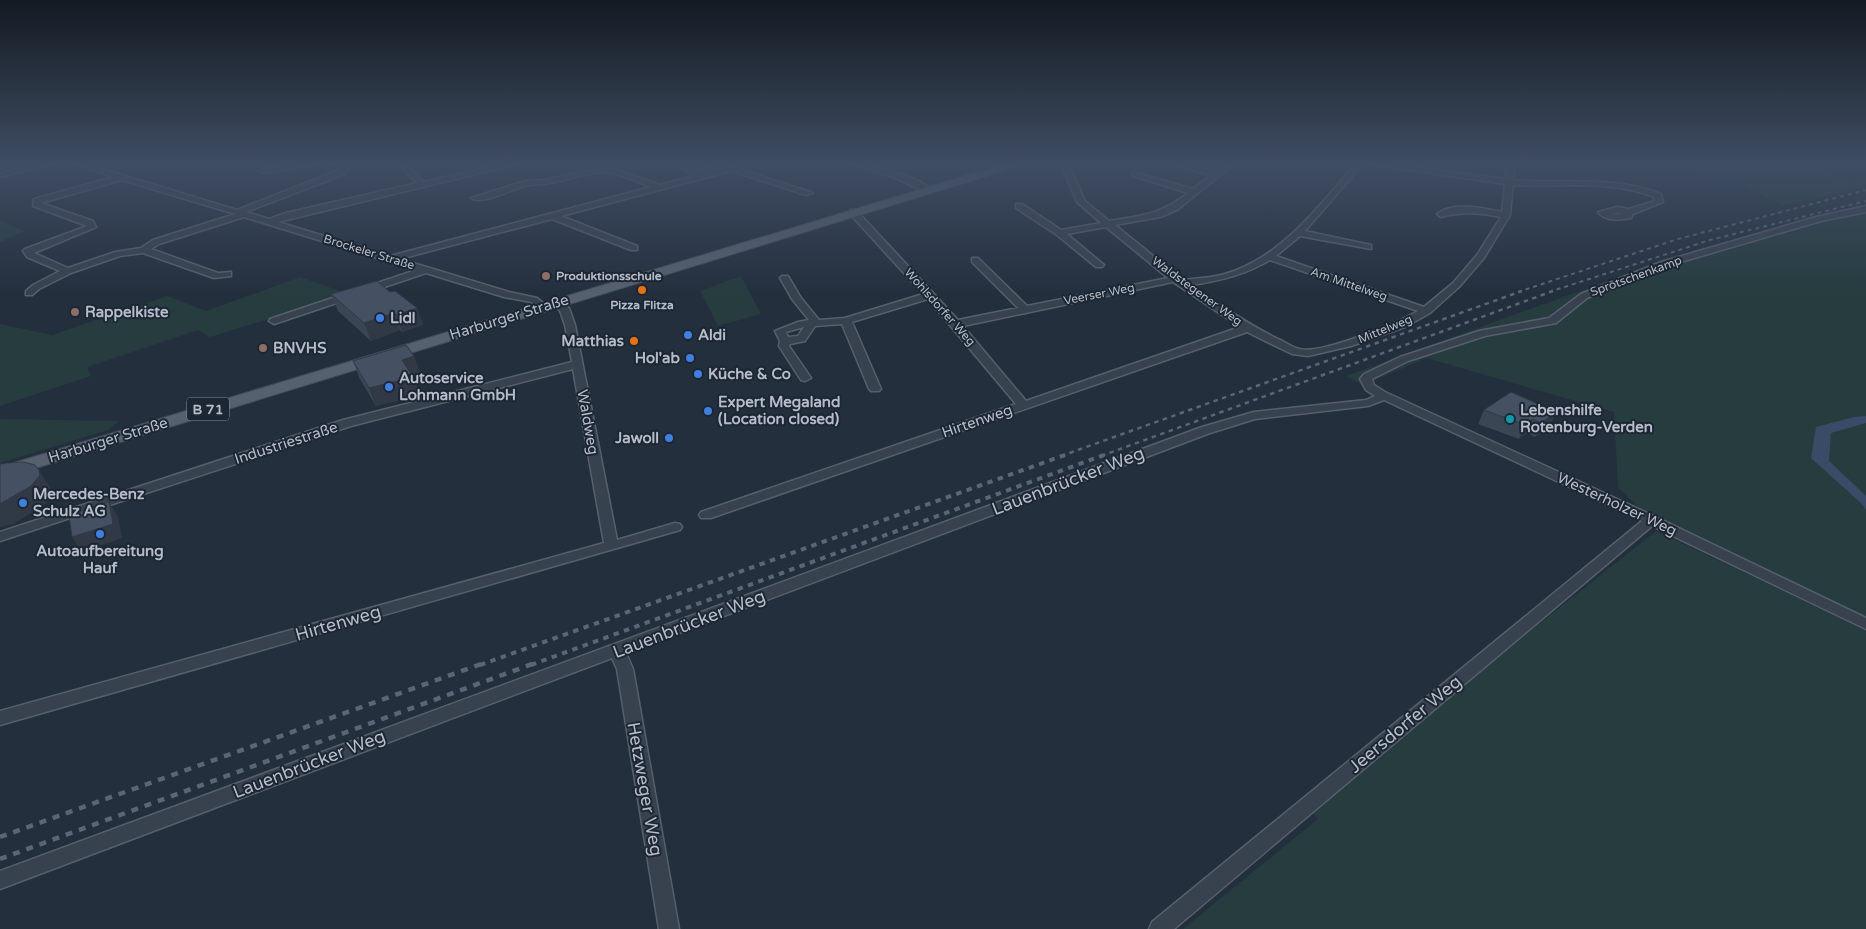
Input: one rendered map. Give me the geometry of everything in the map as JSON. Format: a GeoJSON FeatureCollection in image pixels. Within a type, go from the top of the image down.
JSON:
{"type":"FeatureCollection","features":[{"type":"Feature","properties":{"kind":"main road","name":"Harburger Straße"},"geometry":{"type":"LineString","coordinates":[[0,473],[537,304],[872,206]]}},
{"type":"Feature","properties":{"kind":"street"},"geometry":{"type":"LineString","coordinates":[[43,206],[90,223],[92,226],[28,251],[30,255],[68,271]]}},
{"type":"Feature","properties":{"kind":"street","name":"Brockeler Straße"},"geometry":{"type":"LineString","coordinates":[[220,206],[537,304]]}},
{"type":"Feature","properties":{"kind":"street"},"geometry":{"type":"LineString","coordinates":[[29,293],[36,287],[68,271],[118,254],[144,250],[156,242],[258,206]]}},
{"type":"Feature","properties":{"kind":"street"},"geometry":{"type":"LineString","coordinates":[[270,222],[286,216],[327,206]]}},
{"type":"Feature","properties":{"kind":"street"},"geometry":{"type":"LineString","coordinates":[[390,259],[589,206]]}},
{"type":"Feature","properties":{"kind":"street"},"geometry":{"type":"LineString","coordinates":[[1020,206],[1060,233],[1099,265]]}},
{"type":"Feature","properties":{"kind":"street","name":"Waldstegener Weg"},"geometry":{"type":"LineString","coordinates":[[1087,206],[1179,281],[1248,328],[1296,352],[1308,353]]}},
{"type":"Feature","properties":{"kind":"street"},"geometry":{"type":"LineString","coordinates":[[1060,233],[1160,214],[1176,206]]}},
{"type":"Feature","properties":{"kind":"street","name":"Veerser Weg"},"geometry":{"type":"LineString","coordinates":[[956,324],[1024,309],[1179,281],[1229,276],[1271,257],[1300,233],[1323,206]]}},
{"type":"Feature","properties":{"kind":"street","name":"Mittelweg"},"geometry":{"type":"LineString","coordinates":[[1308,353],[1367,337],[1401,325],[1426,311],[1456,285],[1475,263],[1506,215],[1507,206]]}},
{"type":"Feature","properties":{"kind":"street"},"geometry":{"type":"LineString","coordinates":[[1630,212],[1649,206]]}},
{"type":"Feature","properties":{"kind":"street","name":"Sprötschenkamp"},"geometry":{"type":"LineString","coordinates":[[1368,386],[1366,379],[1368,376],[1404,358],[1483,333],[1552,321],[1584,296],[1664,264],[1819,219],[1866,209]]}},
{"type":"Feature","properties":{"kind":"street"},"geometry":{"type":"LineString","coordinates":[[1441,214],[1450,210],[1465,210],[1506,215]]}},
{"type":"Feature","properties":{"kind":"street","name":"Wohlsdorfer Weg"},"geometry":{"type":"LineString","coordinates":[[853,212],[956,324],[1023,405]]}},
{"type":"Feature","properties":{"kind":"street"},"geometry":{"type":"LineString","coordinates":[[552,216],[634,248]]}},
{"type":"Feature","properties":{"kind":"street"},"geometry":{"type":"LineString","coordinates":[[1300,233],[1368,247]]}},
{"type":"Feature","properties":{"kind":"street"},"geometry":{"type":"LineString","coordinates":[[144,250],[217,276],[228,274]]}},
{"type":"Feature","properties":{"kind":"street","name":"Am Mittelweg"},"geometry":{"type":"LineString","coordinates":[[1271,257],[1426,311]]}},
{"type":"Feature","properties":{"kind":"street"},"geometry":{"type":"LineString","coordinates":[[975,260],[1024,309]]}},
{"type":"Feature","properties":{"kind":"street"},"geometry":{"type":"LineString","coordinates":[[274,321],[426,270]]}},
{"type":"Feature","properties":{"kind":"street"},"geometry":{"type":"LineString","coordinates":[[785,278],[814,323]]}},
{"type":"Feature","properties":{"kind":"street"},"geometry":{"type":"LineString","coordinates":[[804,378],[784,346],[785,341],[780,331],[814,323],[846,321],[930,295]]}},
{"type":"Feature","properties":{"kind":"street","name":"Waldweg"},"geometry":{"type":"LineString","coordinates":[[537,304],[566,310],[578,364],[611,546]]}},
{"type":"Feature","properties":{"kind":"street"},"geometry":{"type":"LineString","coordinates":[[846,321],[875,389]]}},
{"type":"Feature","properties":{"kind":"street","name":"Hirtenweg"},"geometry":{"type":"LineString","coordinates":[[706,515],[1248,328]]}},
{"type":"Feature","properties":{"kind":"street","name":"Industriestraße"},"geometry":{"type":"LineString","coordinates":[[0,537],[347,423],[578,364]]}},
{"type":"Feature","properties":{"kind":"street","name":"Westerholzer Weg"},"geometry":{"type":"LineString","coordinates":[[1368,386],[1384,396],[1651,520],[1866,624]]}},
{"type":"Feature","properties":{"kind":"street","name":"Lauenbrücker Weg"},"geometry":{"type":"LineString","coordinates":[[0,880],[1222,424],[1254,416],[1368,403],[1384,396]]}},
{"type":"Feature","properties":{"kind":"street","name":"Jeersdorfer Weg"},"geometry":{"type":"LineString","coordinates":[[1159,929],[1651,520]]}},
{"type":"Feature","properties":{"kind":"street","name":"Hirtenweg"},"geometry":{"type":"LineString","coordinates":[[0,718],[675,527]]}},
{"type":"Feature","properties":{"kind":"street","name":"Hetzweger Weg"},"geometry":{"type":"LineString","coordinates":[[617,651],[625,669],[669,929]]}},
{"type":"Feature","properties":{"kind":"green space"},"geometry":{"type":"Polygon","coordinates":[[[1866,211],[1866,621],[1645,514],[1618,487],[1614,412],[1426,358],[1364,385],[1346,376],[1635,271],[1717,247],[1866,211]]]}},
{"type":"Feature","properties":{"kind":"green space"},"geometry":{"type":"Polygon","coordinates":[[[0,221],[25,231],[0,242],[0,221]]]}},
{"type":"Feature","properties":{"kind":"green space"},"geometry":{"type":"Polygon","coordinates":[[[741,276],[761,314],[718,326],[700,291],[741,276]]]}},
{"type":"Feature","properties":{"kind":"green space"},"geometry":{"type":"Polygon","coordinates":[[[300,277],[349,294],[210,337],[198,330],[87,367],[91,376],[0,406],[0,324],[52,335],[167,296],[206,311],[300,277]]]}},
{"type":"Feature","properties":{"kind":"green space"},"geometry":{"type":"Polygon","coordinates":[[[0,419],[119,421],[108,430],[0,463],[0,419]]]}},
{"type":"Feature","properties":{"kind":"green space"},"geometry":{"type":"Polygon","coordinates":[[[1656,531],[1866,630],[1866,929],[1183,929],[1318,819],[1313,813],[1499,656],[1656,531]]]}},
{"type":"Feature","properties":{"kind":"water"},"geometry":{"type":"Polygon","coordinates":[[[1866,416],[1866,423],[1831,433],[1829,461],[1866,496],[1866,510],[1863,505],[1811,458],[1816,427],[1854,417],[1866,416]]]}},
{"type":"Feature","properties":{"kind":"building"},"geometry":{"type":"Polygon","coordinates":[[[377,281],[390,292],[395,291],[417,308],[364,323],[331,294],[377,281]]]}},
{"type":"Feature","properties":{"kind":"building"},"geometry":{"type":"Polygon","coordinates":[[[406,345],[414,356],[402,360],[413,377],[369,388],[353,361],[406,345]]]}},
{"type":"Feature","properties":{"kind":"building"},"geometry":{"type":"Polygon","coordinates":[[[1511,392],[1556,412],[1541,423],[1533,419],[1525,425],[1484,410],[1511,392]]]}},
{"type":"Feature","properties":{"kind":"building"},"geometry":{"type":"Polygon","coordinates":[[[24,462],[35,465],[40,475],[31,486],[0,504],[0,464],[24,462]]]}},
{"type":"Feature","properties":{"kind":"building"},"geometry":{"type":"Polygon","coordinates":[[[109,502],[113,524],[72,537],[69,515],[109,502]]]}},
{"type":"Feature","properties":{"kind":"railway"},"geometry":{"type":"LineString","coordinates":[[1518,292],[1678,239],[1803,206]]}},
{"type":"Feature","properties":{"kind":"railway"},"geometry":{"type":"LineString","coordinates":[[1549,292],[1710,240],[1845,206]]}},
{"type":"Feature","properties":{"kind":"railway"},"geometry":{"type":"LineString","coordinates":[[1061,456],[1522,291]]}},
{"type":"Feature","properties":{"kind":"railway"},"geometry":{"type":"LineString","coordinates":[[1101,456],[1553,291]]}},
{"type":"Feature","properties":{"kind":"railway"},"geometry":{"type":"LineString","coordinates":[[480,665],[1065,455]]}},
{"type":"Feature","properties":{"kind":"railway"},"geometry":{"type":"LineString","coordinates":[[531,665],[1104,455]]}},
{"type":"Feature","properties":{"kind":"railway"},"geometry":{"type":"LineString","coordinates":[[0,837],[484,663]]}},
{"type":"Feature","properties":{"kind":"railway"},"geometry":{"type":"LineString","coordinates":[[0,859],[535,663]]}},
{"type":"Feature","properties":{"kind":"place","name":"Produktionsschule"},"geometry":{"type":"Point","coordinates":[546,276]}},
{"type":"Feature","properties":{"kind":"place","name":"Pizza Flitza"},"geometry":{"type":"Point","coordinates":[642,290]}},
{"type":"Feature","properties":{"kind":"place","name":"Rappelkiste"},"geometry":{"type":"Point","coordinates":[75,312]}},
{"type":"Feature","properties":{"kind":"place","name":"Lidl"},"geometry":{"type":"Point","coordinates":[380,318]}},
{"type":"Feature","properties":{"kind":"place","name":"Aldi"},"geometry":{"type":"Point","coordinates":[688,335]}},
{"type":"Feature","properties":{"kind":"place","name":"Matthias"},"geometry":{"type":"Point","coordinates":[634,341]}},
{"type":"Feature","properties":{"kind":"place","name":"BNVHS"},"geometry":{"type":"Point","coordinates":[263,348]}},
{"type":"Feature","properties":{"kind":"place","name":"Hol'ab"},"geometry":{"type":"Point","coordinates":[690,358]}},
{"type":"Feature","properties":{"kind":"place","name":"Küche & Co"},"geometry":{"type":"Point","coordinates":[698,374]}},
{"type":"Feature","properties":{"kind":"place","name":"Autoservice Lohmann GmbH"},"geometry":{"type":"Point","coordinates":[389,387]}},
{"type":"Feature","properties":{"kind":"place","name":"Expert Megaland (Location closed)"},"geometry":{"type":"Point","coordinates":[708,411]}},
{"type":"Feature","properties":{"kind":"place","name":"Lebenshilfe Rotenburg-Verden"},"geometry":{"type":"Point","coordinates":[1510,419]}},
{"type":"Feature","properties":{"kind":"place","name":"Jawoll"},"geometry":{"type":"Point","coordinates":[669,438]}},
{"type":"Feature","properties":{"kind":"place","name":"Mercedes-Benz Schulz AG"},"geometry":{"type":"Point","coordinates":[23,503]}},
{"type":"Feature","properties":{"kind":"place","name":"Autoaufbereitung Hauf"},"geometry":{"type":"Point","coordinates":[100,534]}}]}
